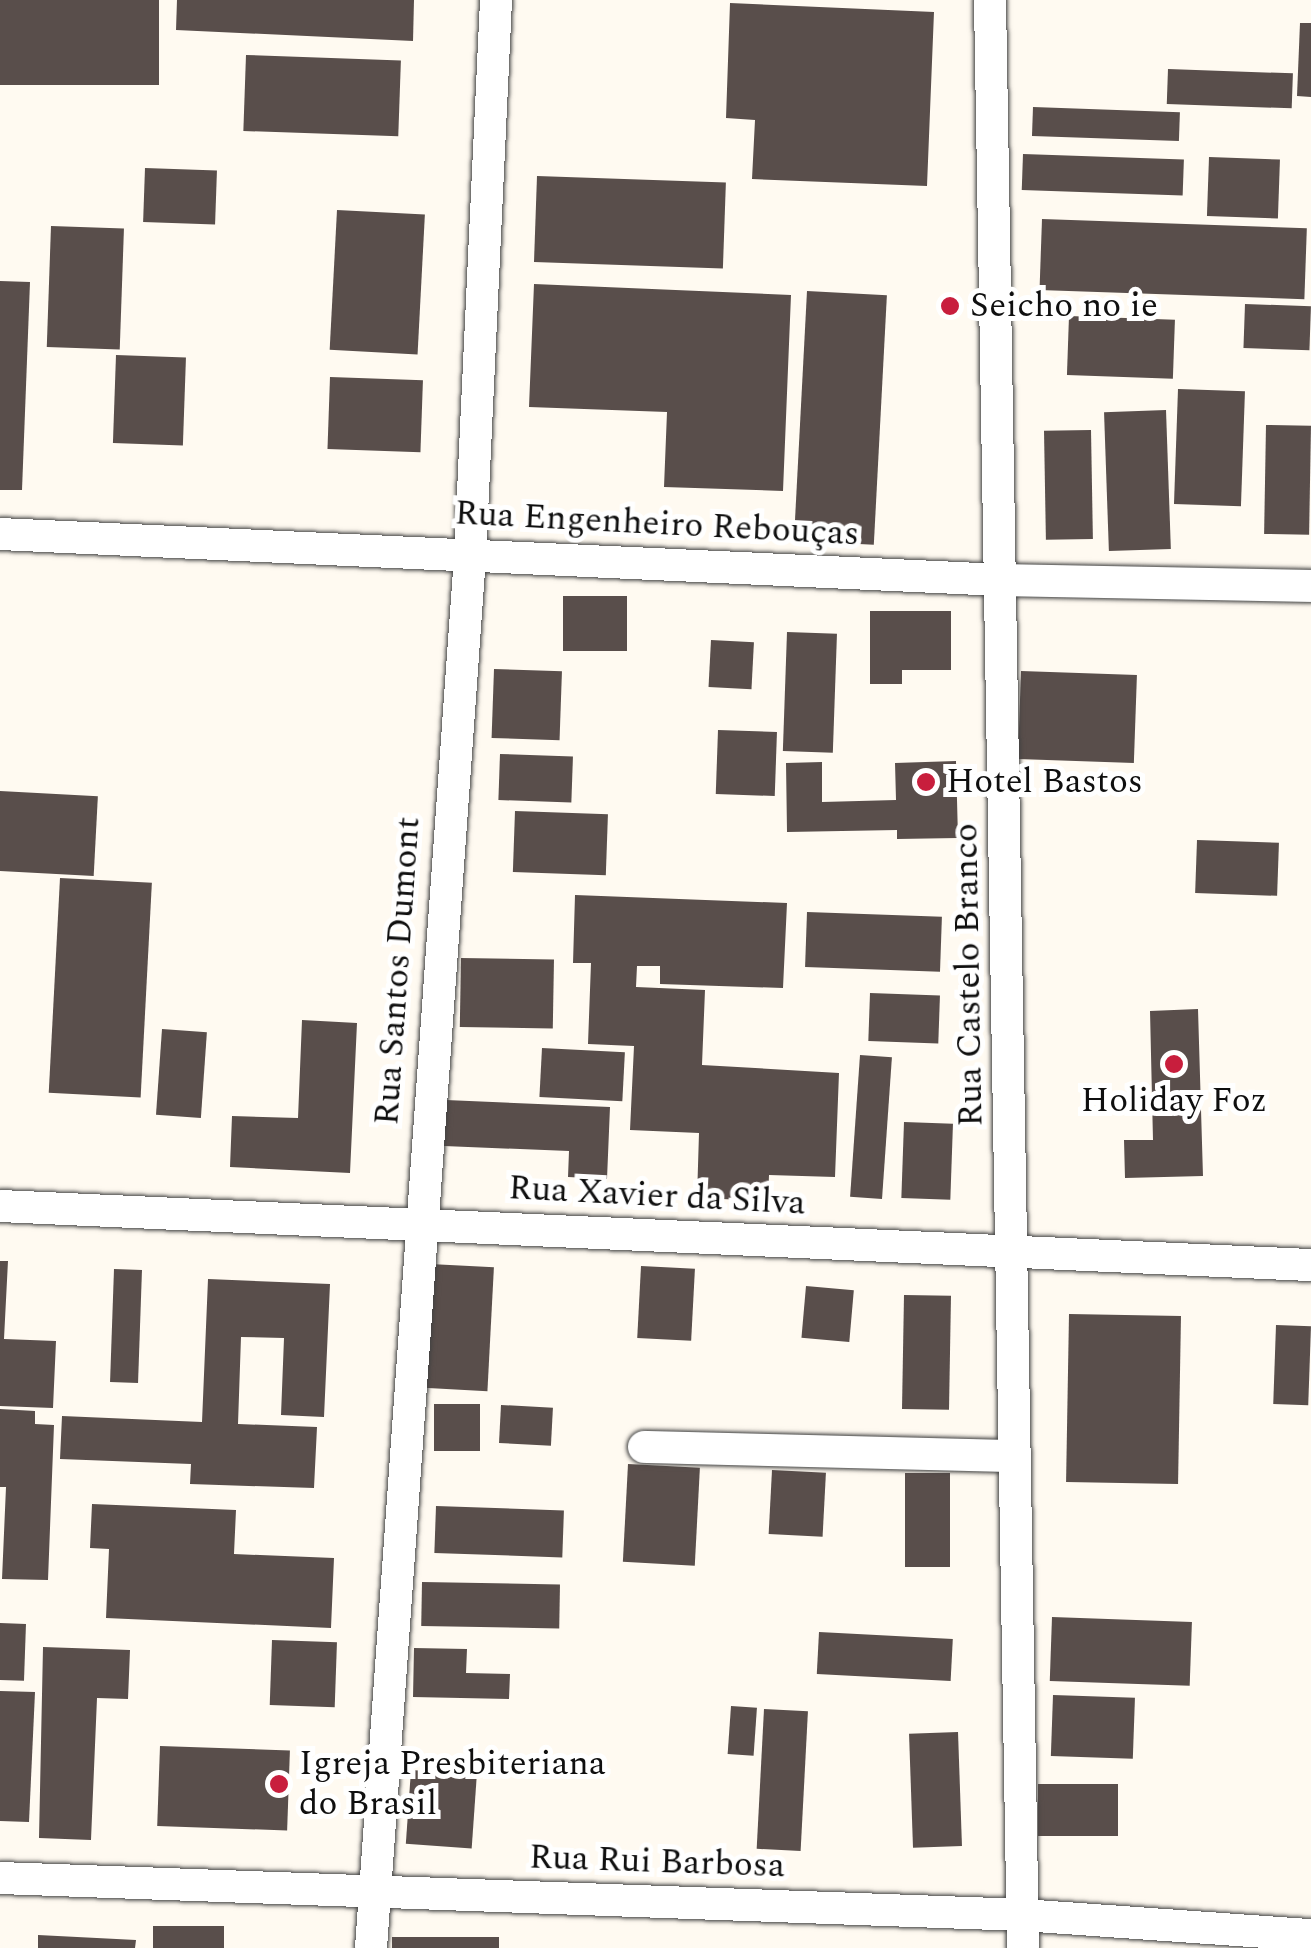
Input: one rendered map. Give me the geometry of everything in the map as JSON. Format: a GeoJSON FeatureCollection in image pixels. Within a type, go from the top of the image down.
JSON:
{"type":"FeatureCollection","features":[{"type":"Feature","properties":{"kind":"street","name":"Rua Santos Dumont"},"geometry":{"type":"LineString","coordinates":[[371,1948],[419,1224],[470,556],[496,0]]}},
{"type":"Feature","properties":{"kind":"street","name":"Rua Castelo Branco"},"geometry":{"type":"LineString","coordinates":[[990,0],[1023,1948]]}},
{"type":"Feature","properties":{"kind":"street","name":"Rua Engenheiro Rebouças"},"geometry":{"type":"LineString","coordinates":[[0,534],[1002,580],[1311,586]]}},
{"type":"Feature","properties":{"kind":"street","name":"Rua Xavier da Silva"},"geometry":{"type":"LineString","coordinates":[[0,1206],[1311,1265]]}},
{"type":"Feature","properties":{"kind":"street"},"geometry":{"type":"LineString","coordinates":[[644,1446],[1013,1456]]}},
{"type":"Feature","properties":{"kind":"street","name":"Rua Rui Barbosa"},"geometry":{"type":"LineString","coordinates":[[0,1878],[1022,1915],[1311,1935]]}},
{"type":"Feature","properties":{"kind":"building"},"geometry":{"type":"Polygon","coordinates":[[[0,0],[159,0],[159,85],[0,85],[0,0]]]}},
{"type":"Feature","properties":{"kind":"building"},"geometry":{"type":"Polygon","coordinates":[[[177,0],[414,0],[413,41],[176,30],[177,0]]]}},
{"type":"Feature","properties":{"kind":"building"},"geometry":{"type":"Polygon","coordinates":[[[730,3],[934,12],[927,186],[752,179],[755,120],[726,118],[730,3]]]}},
{"type":"Feature","properties":{"kind":"building"},"geometry":{"type":"Polygon","coordinates":[[[1300,23],[1311,23],[1311,97],[1297,96],[1300,23]]]}},
{"type":"Feature","properties":{"kind":"building"},"geometry":{"type":"Polygon","coordinates":[[[246,55],[401,60],[398,136],[243,131],[246,55]]]}},
{"type":"Feature","properties":{"kind":"building"},"geometry":{"type":"Polygon","coordinates":[[[1168,69],[1293,73],[1292,108],[1167,104],[1168,69]]]}},
{"type":"Feature","properties":{"kind":"building"},"geometry":{"type":"Polygon","coordinates":[[[1033,107],[1180,112],[1179,141],[1032,136],[1033,107]]]}},
{"type":"Feature","properties":{"kind":"building"},"geometry":{"type":"Polygon","coordinates":[[[1023,154],[1184,160],[1183,196],[1022,190],[1023,154]]]}},
{"type":"Feature","properties":{"kind":"building"},"geometry":{"type":"Polygon","coordinates":[[[1209,157],[1280,159],[1278,218],[1207,216],[1209,157]]]}},
{"type":"Feature","properties":{"kind":"building"},"geometry":{"type":"Polygon","coordinates":[[[145,168],[217,171],[215,224],[143,222],[145,168]]]}},
{"type":"Feature","properties":{"kind":"building"},"geometry":{"type":"Polygon","coordinates":[[[537,176],[726,183],[723,269],[534,262],[537,176]]]}},
{"type":"Feature","properties":{"kind":"building"},"geometry":{"type":"Polygon","coordinates":[[[337,210],[425,215],[418,354],[330,350],[337,210]]]}},
{"type":"Feature","properties":{"kind":"building"},"geometry":{"type":"Polygon","coordinates":[[[1042,219],[1307,228],[1304,299],[1040,290],[1042,219]]]}},
{"type":"Feature","properties":{"kind":"building"},"geometry":{"type":"Polygon","coordinates":[[[51,226],[124,229],[120,349],[47,347],[51,226]]]}},
{"type":"Feature","properties":{"kind":"building"},"geometry":{"type":"Polygon","coordinates":[[[0,281],[30,282],[22,490],[0,490],[0,281]]]}},
{"type":"Feature","properties":{"kind":"building"},"geometry":{"type":"Polygon","coordinates":[[[534,284],[791,295],[783,491],[664,487],[667,412],[529,407],[534,284]]]}},
{"type":"Feature","properties":{"kind":"building"},"geometry":{"type":"Polygon","coordinates":[[[807,291],[887,295],[874,545],[794,541],[807,291]]]}},
{"type":"Feature","properties":{"kind":"building"},"geometry":{"type":"Polygon","coordinates":[[[1245,304],[1311,306],[1309,350],[1243,348],[1245,304]]]}},
{"type":"Feature","properties":{"kind":"building"},"geometry":{"type":"Polygon","coordinates":[[[1069,316],[1175,320],[1173,379],[1067,375],[1069,316]]]}},
{"type":"Feature","properties":{"kind":"building"},"geometry":{"type":"Polygon","coordinates":[[[116,355],[186,357],[183,445],[113,443],[116,355]]]}},
{"type":"Feature","properties":{"kind":"building"},"geometry":{"type":"Polygon","coordinates":[[[330,377],[423,380],[420,452],[327,449],[330,377]]]}},
{"type":"Feature","properties":{"kind":"building"},"geometry":{"type":"Polygon","coordinates":[[[1178,389],[1245,391],[1241,506],[1174,504],[1178,389]]]}},
{"type":"Feature","properties":{"kind":"building"},"geometry":{"type":"Polygon","coordinates":[[[1166,410],[1171,549],[1109,551],[1104,412],[1166,410]]]}},
{"type":"Feature","properties":{"kind":"building"},"geometry":{"type":"Polygon","coordinates":[[[1266,425],[1311,426],[1309,535],[1264,534],[1266,425]]]}},
{"type":"Feature","properties":{"kind":"building"},"geometry":{"type":"Polygon","coordinates":[[[1091,430],[1093,539],[1046,540],[1044,431],[1091,430]]]}},
{"type":"Feature","properties":{"kind":"building"},"geometry":{"type":"Polygon","coordinates":[[[563,596],[627,596],[627,651],[563,651],[563,596]]]}},
{"type":"Feature","properties":{"kind":"building"},"geometry":{"type":"Polygon","coordinates":[[[870,611],[951,611],[951,670],[902,670],[902,684],[870,684],[870,611]]]}},
{"type":"Feature","properties":{"kind":"building"},"geometry":{"type":"Polygon","coordinates":[[[787,632],[837,634],[833,753],[783,751],[787,632]]]}},
{"type":"Feature","properties":{"kind":"building"},"geometry":{"type":"Polygon","coordinates":[[[711,640],[754,642],[751,689],[709,687],[711,640]]]}},
{"type":"Feature","properties":{"kind":"building"},"geometry":{"type":"Polygon","coordinates":[[[494,669],[562,671],[560,740],[492,738],[494,669]]]}},
{"type":"Feature","properties":{"kind":"building"},"geometry":{"type":"Polygon","coordinates":[[[1021,671],[1137,675],[1134,763],[1018,759],[1021,671]]]}},
{"type":"Feature","properties":{"kind":"building"},"geometry":{"type":"Polygon","coordinates":[[[718,730],[777,732],[775,796],[716,794],[718,730]]]}},
{"type":"Feature","properties":{"kind":"building"},"geometry":{"type":"Polygon","coordinates":[[[500,754],[573,757],[571,803],[498,800],[500,754]]]}},
{"type":"Feature","properties":{"kind":"building","name":"Hotel Bastos"},"geometry":{"type":"Polygon","coordinates":[[[956,761],[958,838],[897,839],[897,830],[787,832],[786,763],[822,762],[822,802],[896,800],[895,763],[956,761]]]}},
{"type":"Feature","properties":{"kind":"building"},"geometry":{"type":"Polygon","coordinates":[[[0,791],[98,796],[94,876],[0,871],[0,791]]]}},
{"type":"Feature","properties":{"kind":"building"},"geometry":{"type":"Polygon","coordinates":[[[515,811],[608,814],[606,875],[513,872],[515,811]]]}},
{"type":"Feature","properties":{"kind":"building"},"geometry":{"type":"Polygon","coordinates":[[[1197,840],[1279,843],[1277,896],[1195,893],[1197,840]]]}},
{"type":"Feature","properties":{"kind":"building"},"geometry":{"type":"Polygon","coordinates":[[[60,878],[152,883],[141,1098],[49,1093],[60,878]]]}},
{"type":"Feature","properties":{"kind":"building"},"geometry":{"type":"Polygon","coordinates":[[[575,895],[787,903],[783,988],[660,984],[660,966],[637,966],[636,987],[705,990],[702,1065],[839,1073],[835,1177],[769,1175],[768,1201],[697,1198],[699,1133],[630,1130],[634,1046],[588,1044],[591,963],[573,963],[575,895]]]}},
{"type":"Feature","properties":{"kind":"building"},"geometry":{"type":"Polygon","coordinates":[[[807,912],[942,917],[940,972],[805,967],[807,912]]]}},
{"type":"Feature","properties":{"kind":"building"},"geometry":{"type":"Polygon","coordinates":[[[461,958],[554,960],[553,1029],[460,1027],[461,958]]]}},
{"type":"Feature","properties":{"kind":"building"},"geometry":{"type":"Polygon","coordinates":[[[870,993],[940,995],[938,1043],[868,1041],[870,993]]]}},
{"type":"Feature","properties":{"kind":"building"},"geometry":{"type":"Polygon","coordinates":[[[1198,1009],[1203,1176],[1125,1178],[1124,1140],[1153,1140],[1150,1011],[1198,1009]]]}},
{"type":"Feature","properties":{"kind":"building"},"geometry":{"type":"Polygon","coordinates":[[[302,1020],[357,1023],[350,1173],[230,1167],[232,1116],[298,1118],[302,1020]]]}},
{"type":"Feature","properties":{"kind":"building"},"geometry":{"type":"Polygon","coordinates":[[[162,1029],[207,1032],[201,1118],[156,1115],[162,1029]]]}},
{"type":"Feature","properties":{"kind":"building"},"geometry":{"type":"Polygon","coordinates":[[[542,1048],[625,1052],[622,1101],[539,1097],[542,1048]]]}},
{"type":"Feature","properties":{"kind":"building"},"geometry":{"type":"Polygon","coordinates":[[[860,1055],[892,1057],[882,1199],[850,1197],[860,1055]]]}},
{"type":"Feature","properties":{"kind":"building"},"geometry":{"type":"Polygon","coordinates":[[[446,1100],[610,1107],[607,1179],[568,1177],[569,1151],[444,1146],[446,1100]]]}},
{"type":"Feature","properties":{"kind":"building"},"geometry":{"type":"Polygon","coordinates":[[[904,1122],[953,1124],[950,1200],[901,1198],[904,1122]]]}},
{"type":"Feature","properties":{"kind":"building"},"geometry":{"type":"Polygon","coordinates":[[[0,1261],[8,1261],[4,1339],[56,1341],[53,1408],[0,1406],[0,1261]]]}},
{"type":"Feature","properties":{"kind":"building"},"geometry":{"type":"Polygon","coordinates":[[[430,1264],[494,1267],[487,1391],[424,1388],[430,1264]]]}},
{"type":"Feature","properties":{"kind":"building"},"geometry":{"type":"Polygon","coordinates":[[[641,1266],[695,1269],[691,1341],[637,1338],[641,1266]]]}},
{"type":"Feature","properties":{"kind":"building"},"geometry":{"type":"Polygon","coordinates":[[[114,1269],[142,1270],[138,1383],[110,1382],[114,1269]]]}},
{"type":"Feature","properties":{"kind":"building"},"geometry":{"type":"Polygon","coordinates":[[[208,1279],[330,1284],[324,1417],[281,1415],[284,1338],[241,1337],[238,1424],[317,1427],[314,1488],[190,1484],[191,1464],[60,1459],[62,1416],[202,1422],[208,1279]]]}},
{"type":"Feature","properties":{"kind":"building"},"geometry":{"type":"Polygon","coordinates":[[[806,1286],[854,1290],[849,1342],[801,1338],[806,1286]]]}},
{"type":"Feature","properties":{"kind":"building"},"geometry":{"type":"Polygon","coordinates":[[[904,1295],[951,1296],[949,1410],[902,1409],[904,1295]]]}},
{"type":"Feature","properties":{"kind":"building"},"geometry":{"type":"Polygon","coordinates":[[[1069,1314],[1181,1316],[1178,1484],[1066,1482],[1069,1314]]]}},
{"type":"Feature","properties":{"kind":"building"},"geometry":{"type":"Polygon","coordinates":[[[1276,1325],[1311,1326],[1308,1405],[1273,1404],[1276,1325]]]}},
{"type":"Feature","properties":{"kind":"building"},"geometry":{"type":"Polygon","coordinates":[[[434,1404],[480,1404],[480,1451],[434,1451],[434,1404]]]}},
{"type":"Feature","properties":{"kind":"building"},"geometry":{"type":"Polygon","coordinates":[[[501,1405],[553,1408],[551,1446],[499,1443],[501,1405]]]}},
{"type":"Feature","properties":{"kind":"building"},"geometry":{"type":"Polygon","coordinates":[[[0,1409],[35,1411],[35,1424],[54,1425],[48,1580],[2,1579],[6,1487],[0,1487],[0,1409]]]}},
{"type":"Feature","properties":{"kind":"building"},"geometry":{"type":"Polygon","coordinates":[[[628,1464],[700,1468],[695,1566],[623,1562],[628,1464]]]}},
{"type":"Feature","properties":{"kind":"building"},"geometry":{"type":"Polygon","coordinates":[[[772,1470],[826,1473],[823,1537],[769,1534],[772,1470]]]}},
{"type":"Feature","properties":{"kind":"building"},"geometry":{"type":"Polygon","coordinates":[[[905,1473],[950,1473],[950,1567],[905,1567],[905,1473]]]}},
{"type":"Feature","properties":{"kind":"building"},"geometry":{"type":"Polygon","coordinates":[[[92,1504],[236,1510],[234,1554],[334,1558],[331,1628],[106,1618],[109,1549],[90,1548],[92,1504]]]}},
{"type":"Feature","properties":{"kind":"building"},"geometry":{"type":"Polygon","coordinates":[[[436,1506],[564,1510],[562,1557],[434,1553],[436,1506]]]}},
{"type":"Feature","properties":{"kind":"building"},"geometry":{"type":"Polygon","coordinates":[[[422,1582],[560,1584],[559,1628],[421,1626],[422,1582]]]}},
{"type":"Feature","properties":{"kind":"building"},"geometry":{"type":"Polygon","coordinates":[[[1052,1617],[1192,1622],[1190,1686],[1050,1681],[1052,1617]]]}},
{"type":"Feature","properties":{"kind":"building"},"geometry":{"type":"Polygon","coordinates":[[[0,1623],[26,1624],[24,1681],[0,1680],[0,1623]]]}},
{"type":"Feature","properties":{"kind":"building"},"geometry":{"type":"Polygon","coordinates":[[[819,1632],[953,1639],[951,1681],[817,1674],[819,1632]]]}},
{"type":"Feature","properties":{"kind":"building"},"geometry":{"type":"Polygon","coordinates":[[[272,1640],[337,1642],[335,1707],[270,1705],[272,1640]]]}},
{"type":"Feature","properties":{"kind":"building"},"geometry":{"type":"Polygon","coordinates":[[[43,1647],[130,1650],[128,1699],[97,1698],[91,1840],[39,1838],[43,1647]]]}},
{"type":"Feature","properties":{"kind":"building"},"geometry":{"type":"Polygon","coordinates":[[[414,1648],[467,1649],[466,1673],[510,1674],[509,1699],[413,1697],[414,1648]]]}},
{"type":"Feature","properties":{"kind":"building"},"geometry":{"type":"Polygon","coordinates":[[[0,1691],[35,1692],[29,1822],[0,1821],[0,1691]]]}},
{"type":"Feature","properties":{"kind":"building"},"geometry":{"type":"Polygon","coordinates":[[[1053,1695],[1135,1698],[1133,1759],[1051,1756],[1053,1695]]]}},
{"type":"Feature","properties":{"kind":"building"},"geometry":{"type":"Polygon","coordinates":[[[731,1706],[757,1708],[754,1756],[728,1754],[731,1706]]]}},
{"type":"Feature","properties":{"kind":"building"},"geometry":{"type":"Polygon","coordinates":[[[764,1709],[808,1711],[801,1851],[757,1849],[764,1709]]]}},
{"type":"Feature","properties":{"kind":"building"},"geometry":{"type":"Polygon","coordinates":[[[958,1732],[962,1846],[913,1848],[909,1734],[958,1732]]]}},
{"type":"Feature","properties":{"kind":"building"},"geometry":{"type":"Polygon","coordinates":[[[160,1746],[290,1751],[287,1830],[157,1826],[160,1746]]]}},
{"type":"Feature","properties":{"kind":"building"},"geometry":{"type":"Polygon","coordinates":[[[411,1770],[477,1775],[472,1848],[406,1844],[411,1770]]]}},
{"type":"Feature","properties":{"kind":"building"},"geometry":{"type":"Polygon","coordinates":[[[1038,1784],[1118,1784],[1118,1836],[1038,1836],[1038,1784]]]}},
{"type":"Feature","properties":{"kind":"building"},"geometry":{"type":"Polygon","coordinates":[[[153,1926],[224,1926],[224,1948],[153,1948],[153,1926]]]}},
{"type":"Feature","properties":{"kind":"building"},"geometry":{"type":"Polygon","coordinates":[[[38,1935],[136,1940],[135,1948],[38,1948],[38,1935]]]}},
{"type":"Feature","properties":{"kind":"building"},"geometry":{"type":"Polygon","coordinates":[[[392,1937],[499,1937],[499,1948],[392,1948],[392,1937]]]}},
{"type":"Feature","properties":{"kind":"place","name":"Seicho no ie"},"geometry":{"type":"Point","coordinates":[950,306]}},
{"type":"Feature","properties":{"kind":"place","name":"Hotel Bastos"},"geometry":{"type":"Point","coordinates":[926,782]}},
{"type":"Feature","properties":{"kind":"place","name":"Holiday Foz"},"geometry":{"type":"Point","coordinates":[1174,1064]}},
{"type":"Feature","properties":{"kind":"place","name":"Igreja Presbiteriana do Brasil"},"geometry":{"type":"Point","coordinates":[279,1784]}}]}
